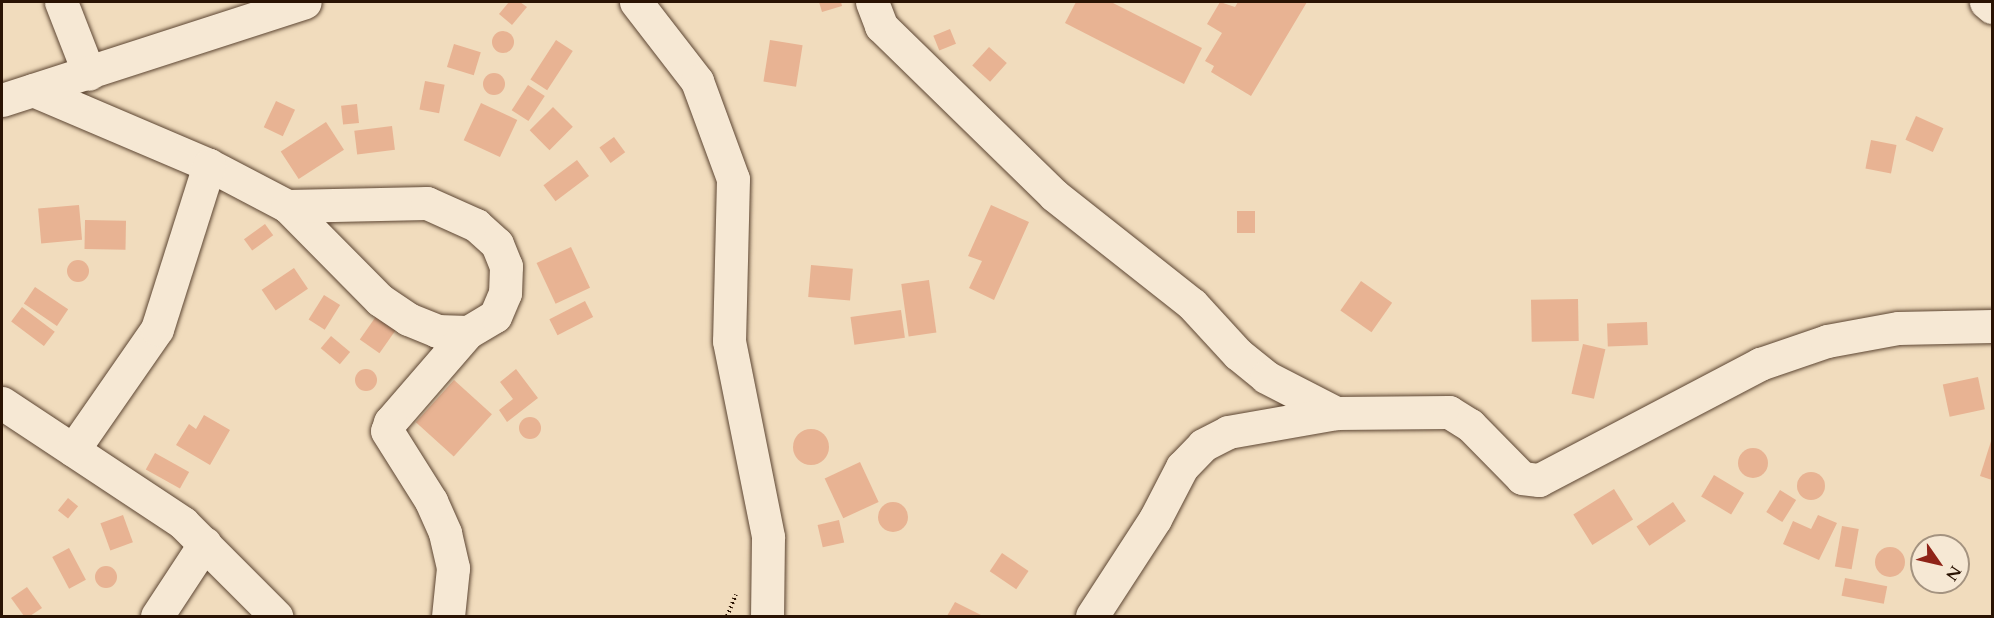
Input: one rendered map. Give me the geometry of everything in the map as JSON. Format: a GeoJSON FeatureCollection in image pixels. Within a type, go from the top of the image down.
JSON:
{"type":"FeatureCollection","features":[{"type":"Feature","properties":{"kind":"street"},"geometry":{"type":"LineString","coordinates":[[61,2],[89,74]]}},
{"type":"Feature","properties":{"kind":"street"},"geometry":{"type":"LineString","coordinates":[[2,100],[89,74],[305,2]]}},
{"type":"Feature","properties":{"kind":"street"},"geometry":{"type":"LineString","coordinates":[[636,2],[697,81],[733,179],[729,341],[768,537],[767,616]]}},
{"type":"Feature","properties":{"kind":"street"},"geometry":{"type":"LineString","coordinates":[[872,2],[881,26],[915,62],[1054,195],[1192,304],[1238,354],[1266,377],[1336,413]]}},
{"type":"Feature","properties":{"kind":"street"},"geometry":{"type":"LineString","coordinates":[[1986,2],[1992,7]]}},
{"type":"Feature","properties":{"kind":"street"},"geometry":{"type":"LineString","coordinates":[[33,90],[209,165],[287,206],[389,306],[436,331],[468,332]]}},
{"type":"Feature","properties":{"kind":"street"},"geometry":{"type":"LineString","coordinates":[[73,450],[157,328],[209,165]]}},
{"type":"Feature","properties":{"kind":"street"},"geometry":{"type":"LineString","coordinates":[[287,206],[428,203],[476,225],[497,244],[506,266],[505,293],[495,316],[468,332],[390,422],[387,431],[430,501],[445,533],[453,568],[448,616]]}},
{"type":"Feature","properties":{"kind":"street"},"geometry":{"type":"LineString","coordinates":[[1092,616],[1155,519],[1182,467],[1203,445],[1228,432],[1336,413],[1449,412],[1470,425],[1522,478],[1539,480],[1760,364],[1827,341],[1898,328],[1992,326]]}},
{"type":"Feature","properties":{"kind":"street"},"geometry":{"type":"LineString","coordinates":[[2,403],[183,523],[276,616]]}},
{"type":"Feature","properties":{"kind":"street"},"geometry":{"type":"LineString","coordinates":[[157,616],[205,543]]}},
{"type":"Feature","properties":{"kind":"building"},"geometry":{"type":"Polygon","coordinates":[[[509,2],[520,2],[527,7],[512,25],[499,14],[509,2]]]}},
{"type":"Feature","properties":{"kind":"building"},"geometry":{"type":"Polygon","coordinates":[[[819,2],[841,2],[842,6],[822,12],[819,2]]]}},
{"type":"Feature","properties":{"kind":"building"},"geometry":{"type":"Polygon","coordinates":[[[1076,2],[1111,2],[1202,48],[1184,84],[1065,23],[1076,2]]]}},
{"type":"Feature","properties":{"kind":"building"},"geometry":{"type":"Polygon","coordinates":[[[1220,2],[1235,7],[1238,2],[1307,2],[1251,96],[1211,72],[1214,66],[1205,61],[1222,33],[1207,24],[1220,2]]]}},
{"type":"Feature","properties":{"kind":"building"},"geometry":{"type":"Polygon","coordinates":[[[950,29],[956,44],[939,51],[933,36],[950,29]]]}},
{"type":"Feature","properties":{"kind":"building"},"geometry":{"type":"Polygon","coordinates":[[[503,31],[511,34],[514,42],[511,50],[503,53],[495,50],[492,42],[495,34],[503,31]]]}},
{"type":"Feature","properties":{"kind":"building"},"geometry":{"type":"Polygon","coordinates":[[[556,40],[573,51],[547,90],[530,79],[556,40]]]}},
{"type":"Feature","properties":{"kind":"building"},"geometry":{"type":"Polygon","coordinates":[[[770,40],[803,45],[796,87],[763,81],[770,40]]]}},
{"type":"Feature","properties":{"kind":"building"},"geometry":{"type":"Polygon","coordinates":[[[454,44],[481,52],[474,75],[447,67],[454,44]]]}},
{"type":"Feature","properties":{"kind":"building"},"geometry":{"type":"Polygon","coordinates":[[[989,47],[1007,63],[990,82],[972,66],[989,47]]]}},
{"type":"Feature","properties":{"kind":"building"},"geometry":{"type":"Polygon","coordinates":[[[494,73],[502,76],[505,84],[502,92],[494,95],[486,92],[483,84],[486,76],[494,73]]]}},
{"type":"Feature","properties":{"kind":"building"},"geometry":{"type":"Polygon","coordinates":[[[425,81],[445,85],[439,113],[419,109],[425,81]]]}},
{"type":"Feature","properties":{"kind":"building"},"geometry":{"type":"Polygon","coordinates":[[[528,85],[545,96],[528,121],[512,110],[528,85]]]}},
{"type":"Feature","properties":{"kind":"building"},"geometry":{"type":"Polygon","coordinates":[[[276,101],[295,110],[283,136],[264,127],[276,101]]]}},
{"type":"Feature","properties":{"kind":"building"},"geometry":{"type":"Polygon","coordinates":[[[481,103],[517,120],[500,157],[464,140],[481,103]]]}},
{"type":"Feature","properties":{"kind":"building"},"geometry":{"type":"Polygon","coordinates":[[[357,104],[359,123],[343,125],[341,106],[357,104]]]}},
{"type":"Feature","properties":{"kind":"building"},"geometry":{"type":"Polygon","coordinates":[[[553,107],[573,127],[549,150],[530,130],[553,107]]]}},
{"type":"Feature","properties":{"kind":"building"},"geometry":{"type":"Polygon","coordinates":[[[1916,116],[1943,128],[1933,152],[1905,140],[1916,116]]]}},
{"type":"Feature","properties":{"kind":"building"},"geometry":{"type":"Polygon","coordinates":[[[326,122],[344,150],[299,179],[281,151],[326,122]]]}},
{"type":"Feature","properties":{"kind":"building"},"geometry":{"type":"Polygon","coordinates":[[[392,126],[395,150],[357,154],[354,131],[392,126]]]}},
{"type":"Feature","properties":{"kind":"building"},"geometry":{"type":"Polygon","coordinates":[[[614,137],[625,152],[611,163],[599,148],[614,137]]]}},
{"type":"Feature","properties":{"kind":"building"},"geometry":{"type":"Polygon","coordinates":[[[1871,140],[1897,145],[1891,173],[1865,168],[1871,140]]]}},
{"type":"Feature","properties":{"kind":"building"},"geometry":{"type":"Polygon","coordinates":[[[577,160],[589,176],[555,201],[543,185],[577,160]]]}},
{"type":"Feature","properties":{"kind":"building"},"geometry":{"type":"Polygon","coordinates":[[[79,205],[82,240],[41,243],[38,209],[79,205]]]}},
{"type":"Feature","properties":{"kind":"building"},"geometry":{"type":"Polygon","coordinates":[[[991,205],[1029,222],[994,300],[969,288],[982,261],[968,256],[991,205]]]}},
{"type":"Feature","properties":{"kind":"building"},"geometry":{"type":"Polygon","coordinates":[[[1237,211],[1255,211],[1255,233],[1237,233],[1237,211]]]}},
{"type":"Feature","properties":{"kind":"building"},"geometry":{"type":"Polygon","coordinates":[[[85,220],[126,221],[125,250],[84,249],[85,220]]]}},
{"type":"Feature","properties":{"kind":"building"},"geometry":{"type":"Polygon","coordinates":[[[265,224],[273,235],[252,251],[244,239],[265,224]]]}},
{"type":"Feature","properties":{"kind":"building"},"geometry":{"type":"Polygon","coordinates":[[[571,247],[590,288],[556,304],[537,263],[571,247]]]}},
{"type":"Feature","properties":{"kind":"building"},"geometry":{"type":"Polygon","coordinates":[[[78,260],[86,263],[89,271],[86,279],[78,282],[70,279],[67,271],[70,263],[78,260]]]}},
{"type":"Feature","properties":{"kind":"building"},"geometry":{"type":"Polygon","coordinates":[[[811,265],[853,269],[850,301],[808,297],[811,265]]]}},
{"type":"Feature","properties":{"kind":"building"},"geometry":{"type":"Polygon","coordinates":[[[294,268],[308,289],[276,311],[262,290],[294,268]]]}},
{"type":"Feature","properties":{"kind":"building"},"geometry":{"type":"Polygon","coordinates":[[[929,280],[936,332],[909,336],[901,284],[929,280]]]}},
{"type":"Feature","properties":{"kind":"building"},"geometry":{"type":"Polygon","coordinates":[[[1361,281],[1392,303],[1371,332],[1340,310],[1361,281]]]}},
{"type":"Feature","properties":{"kind":"building"},"geometry":{"type":"Polygon","coordinates":[[[35,287],[68,309],[57,326],[24,304],[35,287]]]}},
{"type":"Feature","properties":{"kind":"building"},"geometry":{"type":"Polygon","coordinates":[[[324,295],[340,305],[325,330],[309,320],[324,295]]]}},
{"type":"Feature","properties":{"kind":"building"},"geometry":{"type":"Polygon","coordinates":[[[1578,299],[1579,341],[1532,342],[1531,300],[1578,299]]]}},
{"type":"Feature","properties":{"kind":"building"},"geometry":{"type":"Polygon","coordinates":[[[585,301],[593,317],[558,335],[549,319],[585,301]]]}},
{"type":"Feature","properties":{"kind":"building"},"geometry":{"type":"Polygon","coordinates":[[[22,307],[55,332],[44,346],[11,321],[22,307]]]}},
{"type":"Feature","properties":{"kind":"building"},"geometry":{"type":"Polygon","coordinates":[[[901,310],[905,338],[854,345],[850,317],[901,310]]]}},
{"type":"Feature","properties":{"kind":"building"},"geometry":{"type":"Polygon","coordinates":[[[377,315],[397,329],[379,353],[360,340],[377,315]]]}},
{"type":"Feature","properties":{"kind":"building"},"geometry":{"type":"Polygon","coordinates":[[[1647,322],[1648,345],[1608,346],[1607,323],[1647,322]]]}},
{"type":"Feature","properties":{"kind":"building"},"geometry":{"type":"Polygon","coordinates":[[[331,336],[350,352],[340,364],[321,348],[331,336]]]}},
{"type":"Feature","properties":{"kind":"building"},"geometry":{"type":"Polygon","coordinates":[[[1583,344],[1605,349],[1594,399],[1572,394],[1583,344]]]}},
{"type":"Feature","properties":{"kind":"building"},"geometry":{"type":"Polygon","coordinates":[[[366,369],[374,372],[377,380],[374,388],[366,391],[358,388],[355,380],[358,372],[366,369]]]}},
{"type":"Feature","properties":{"kind":"building"},"geometry":{"type":"Polygon","coordinates":[[[516,369],[538,398],[507,422],[499,410],[513,399],[500,382],[516,369]]]}},
{"type":"Feature","properties":{"kind":"building"},"geometry":{"type":"Polygon","coordinates":[[[1978,377],[1985,409],[1950,417],[1943,384],[1978,377]]]}},
{"type":"Feature","properties":{"kind":"building"},"geometry":{"type":"Polygon","coordinates":[[[454,380],[492,414],[454,456],[416,422],[454,380]]]}},
{"type":"Feature","properties":{"kind":"building"},"geometry":{"type":"Polygon","coordinates":[[[204,415],[230,430],[210,465],[176,445],[189,424],[196,429],[204,415]]]}},
{"type":"Feature","properties":{"kind":"building"},"geometry":{"type":"Polygon","coordinates":[[[530,417],[538,420],[541,428],[538,436],[530,439],[522,436],[519,428],[522,420],[530,417]]]}},
{"type":"Feature","properties":{"kind":"building"},"geometry":{"type":"Polygon","coordinates":[[[811,429],[824,434],[829,447],[824,460],[811,465],[798,460],[793,447],[798,434],[811,429]]]}},
{"type":"Feature","properties":{"kind":"building"},"geometry":{"type":"Polygon","coordinates":[[[1992,438],[1992,480],[1980,476],[1992,438]]]}},
{"type":"Feature","properties":{"kind":"building"},"geometry":{"type":"Polygon","coordinates":[[[1753,448],[1764,452],[1768,463],[1764,474],[1753,478],[1742,474],[1738,463],[1742,452],[1753,448]]]}},
{"type":"Feature","properties":{"kind":"building"},"geometry":{"type":"Polygon","coordinates":[[[155,453],[189,472],[180,489],[146,470],[155,453]]]}},
{"type":"Feature","properties":{"kind":"building"},"geometry":{"type":"Polygon","coordinates":[[[860,462],[879,502],[843,518],[825,478],[860,462]]]}},
{"type":"Feature","properties":{"kind":"building"},"geometry":{"type":"Polygon","coordinates":[[[1811,472],[1821,476],[1825,486],[1821,496],[1811,500],[1801,496],[1797,486],[1801,476],[1811,472]]]}},
{"type":"Feature","properties":{"kind":"building"},"geometry":{"type":"Polygon","coordinates":[[[1714,475],[1744,493],[1731,514],[1701,496],[1714,475]]]}},
{"type":"Feature","properties":{"kind":"building"},"geometry":{"type":"Polygon","coordinates":[[[1614,489],[1633,520],[1592,545],[1573,514],[1614,489]]]}},
{"type":"Feature","properties":{"kind":"building"},"geometry":{"type":"Polygon","coordinates":[[[1780,490],[1796,500],[1782,522],[1766,512],[1780,490]]]}},
{"type":"Feature","properties":{"kind":"building"},"geometry":{"type":"Polygon","coordinates":[[[68,498],[78,506],[68,519],[58,510],[68,498]]]}},
{"type":"Feature","properties":{"kind":"building"},"geometry":{"type":"Polygon","coordinates":[[[893,502],[904,506],[908,517],[904,528],[893,532],[882,528],[878,517],[882,506],[893,502]]]}},
{"type":"Feature","properties":{"kind":"building"},"geometry":{"type":"Polygon","coordinates":[[[1673,502],[1686,521],[1649,546],[1637,527],[1673,502]]]}},
{"type":"Feature","properties":{"kind":"building"},"geometry":{"type":"Polygon","coordinates":[[[123,515],[133,542],[110,550],[100,523],[123,515]]]}},
{"type":"Feature","properties":{"kind":"building"},"geometry":{"type":"Polygon","coordinates":[[[1818,515],[1837,523],[1819,560],[1783,544],[1793,521],[1811,529],[1818,515]]]}},
{"type":"Feature","properties":{"kind":"building"},"geometry":{"type":"Polygon","coordinates":[[[839,520],[844,542],[823,547],[818,525],[839,520]]]}},
{"type":"Feature","properties":{"kind":"building"},"geometry":{"type":"Polygon","coordinates":[[[1842,526],[1859,529],[1852,569],[1835,566],[1842,526]]]}},
{"type":"Feature","properties":{"kind":"building"},"geometry":{"type":"Polygon","coordinates":[[[1890,547],[1901,551],[1905,562],[1901,573],[1890,577],[1879,573],[1875,562],[1879,551],[1890,547]]]}},
{"type":"Feature","properties":{"kind":"building"},"geometry":{"type":"Polygon","coordinates":[[[69,548],[86,580],[69,589],[52,557],[69,548]]]}},
{"type":"Feature","properties":{"kind":"building"},"geometry":{"type":"Polygon","coordinates":[[[1002,553],[1029,571],[1016,589],[990,571],[1002,553]]]}},
{"type":"Feature","properties":{"kind":"building"},"geometry":{"type":"Polygon","coordinates":[[[102,566],[110,566],[117,573],[117,581],[110,588],[102,588],[95,581],[95,573],[102,566]]]}},
{"type":"Feature","properties":{"kind":"building"},"geometry":{"type":"Polygon","coordinates":[[[1845,578],[1887,586],[1884,604],[1842,596],[1845,578]]]}},
{"type":"Feature","properties":{"kind":"building"},"geometry":{"type":"Polygon","coordinates":[[[27,587],[42,608],[30,616],[24,616],[11,598],[27,587]]]}},
{"type":"Feature","properties":{"kind":"building"},"geometry":{"type":"Polygon","coordinates":[[[955,602],[983,616],[947,616],[955,602]]]}}]}
